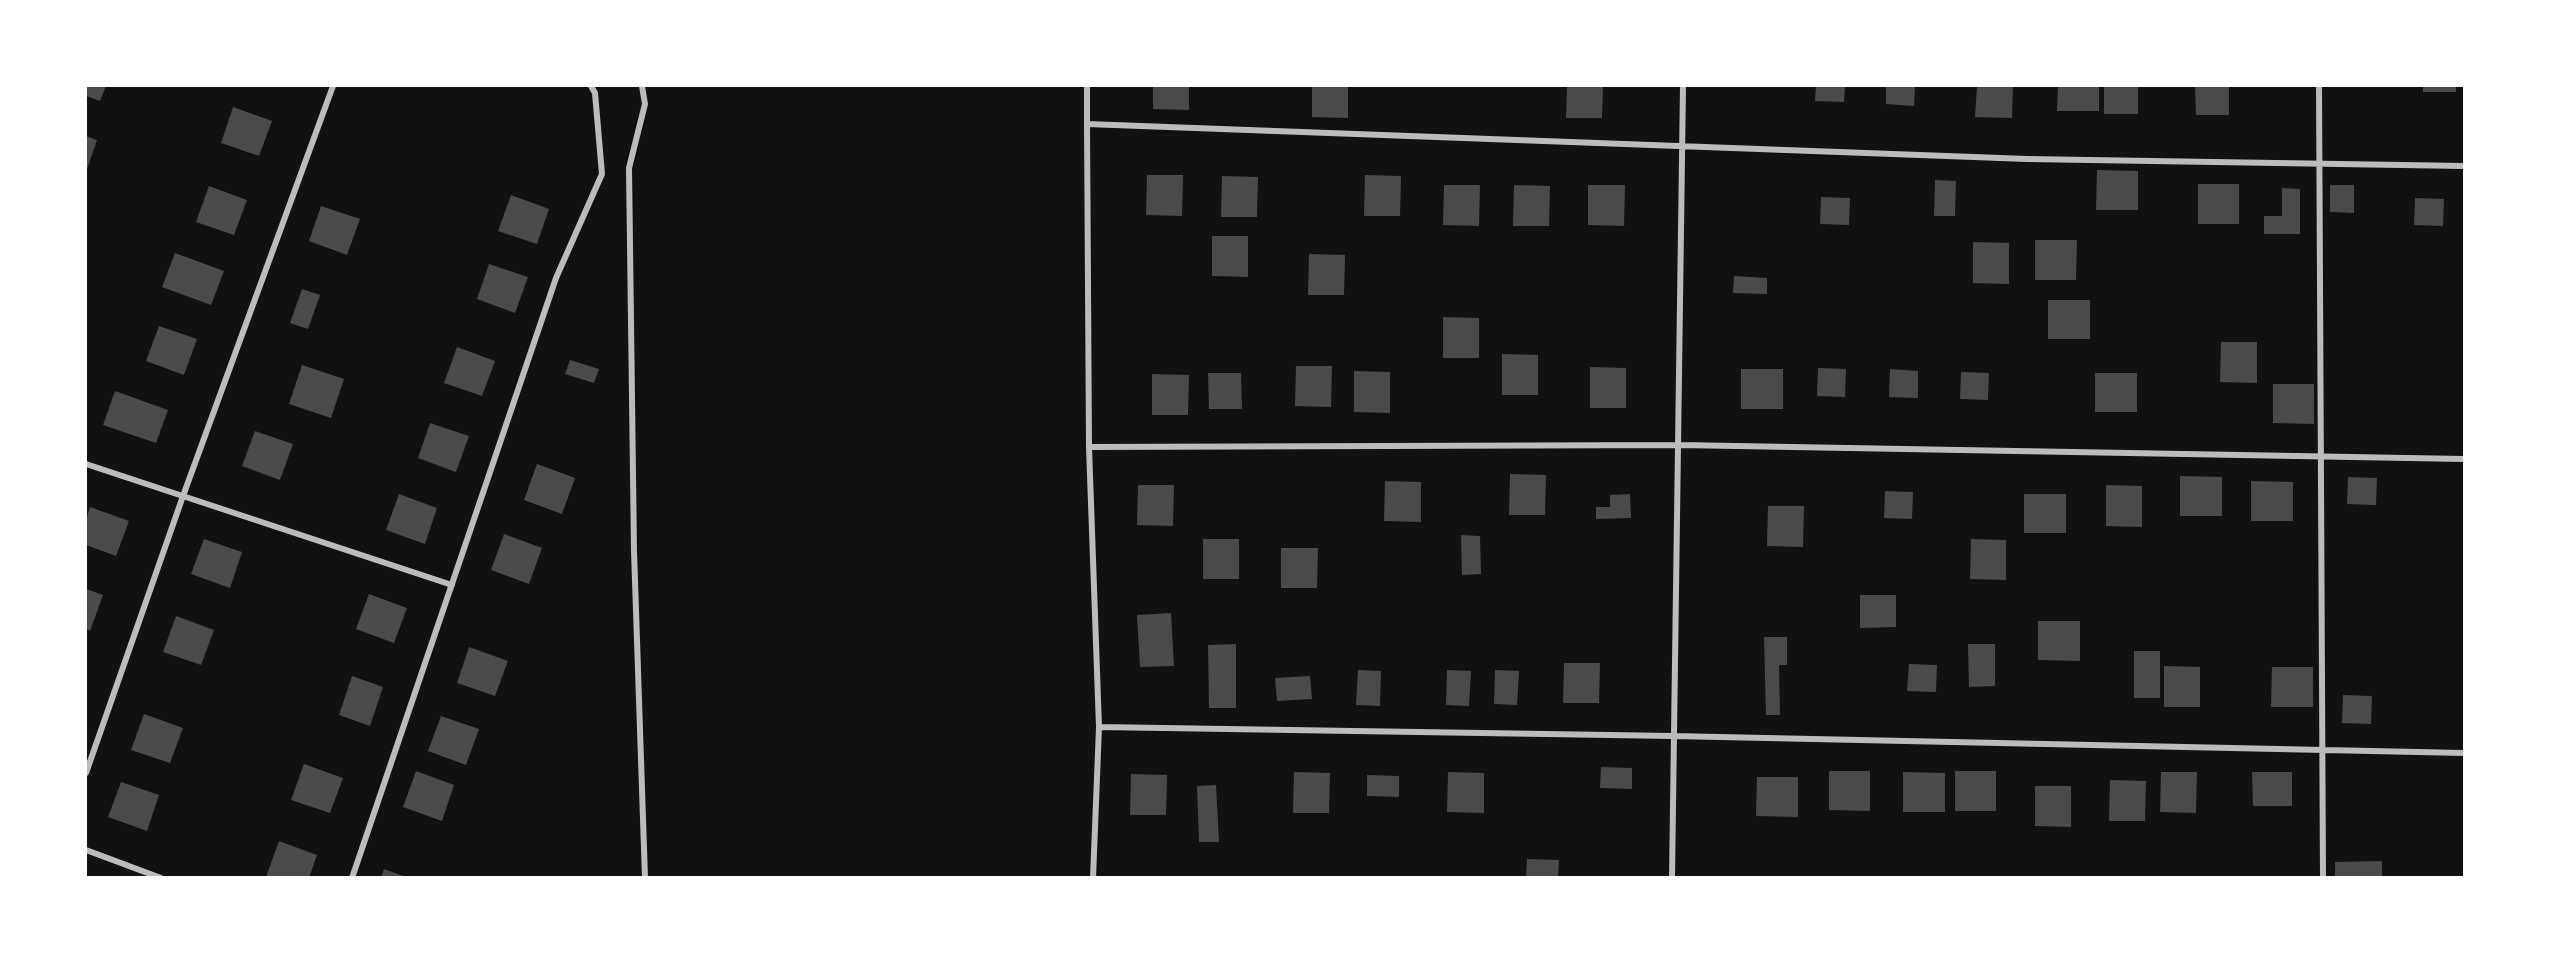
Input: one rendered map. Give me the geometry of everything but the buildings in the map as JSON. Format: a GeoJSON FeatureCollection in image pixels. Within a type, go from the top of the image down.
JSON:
{"type":"FeatureCollection","features":[{"type":"Feature","properties":{"kind":"street"},"geometry":{"type":"LineString","coordinates":[[86,773],[183,496],[333,86]]}},
{"type":"Feature","properties":{"kind":"street"},"geometry":{"type":"LineString","coordinates":[[352,878],[556,278],[602,174],[595,93],[591,86]]}},
{"type":"Feature","properties":{"kind":"street"},"geometry":{"type":"LineString","coordinates":[[642,86],[645,104],[629,168],[634,551],[645,878]]}},
{"type":"Feature","properties":{"kind":"street"},"geometry":{"type":"LineString","coordinates":[[1087,86],[1089,447],[1099,727],[1093,878]]}},
{"type":"Feature","properties":{"kind":"street"},"geometry":{"type":"LineString","coordinates":[[1672,878],[1680,445],[1683,86]]}},
{"type":"Feature","properties":{"kind":"street"},"geometry":{"type":"LineString","coordinates":[[2319,86],[2323,878]]}},
{"type":"Feature","properties":{"kind":"street"},"geometry":{"type":"LineString","coordinates":[[1087,124],[2026,159],[2464,166]]}},
{"type":"Feature","properties":{"kind":"street"},"geometry":{"type":"LineString","coordinates":[[1089,447],[1680,445],[2464,459]]}},
{"type":"Feature","properties":{"kind":"street"},"geometry":{"type":"LineString","coordinates":[[86,464],[452,585]]}},
{"type":"Feature","properties":{"kind":"street"},"geometry":{"type":"LineString","coordinates":[[1099,727],[1673,736],[2322,752],[2464,753]]}},
{"type":"Feature","properties":{"kind":"street"},"geometry":{"type":"LineString","coordinates":[[86,850],[161,878]]}}]}
